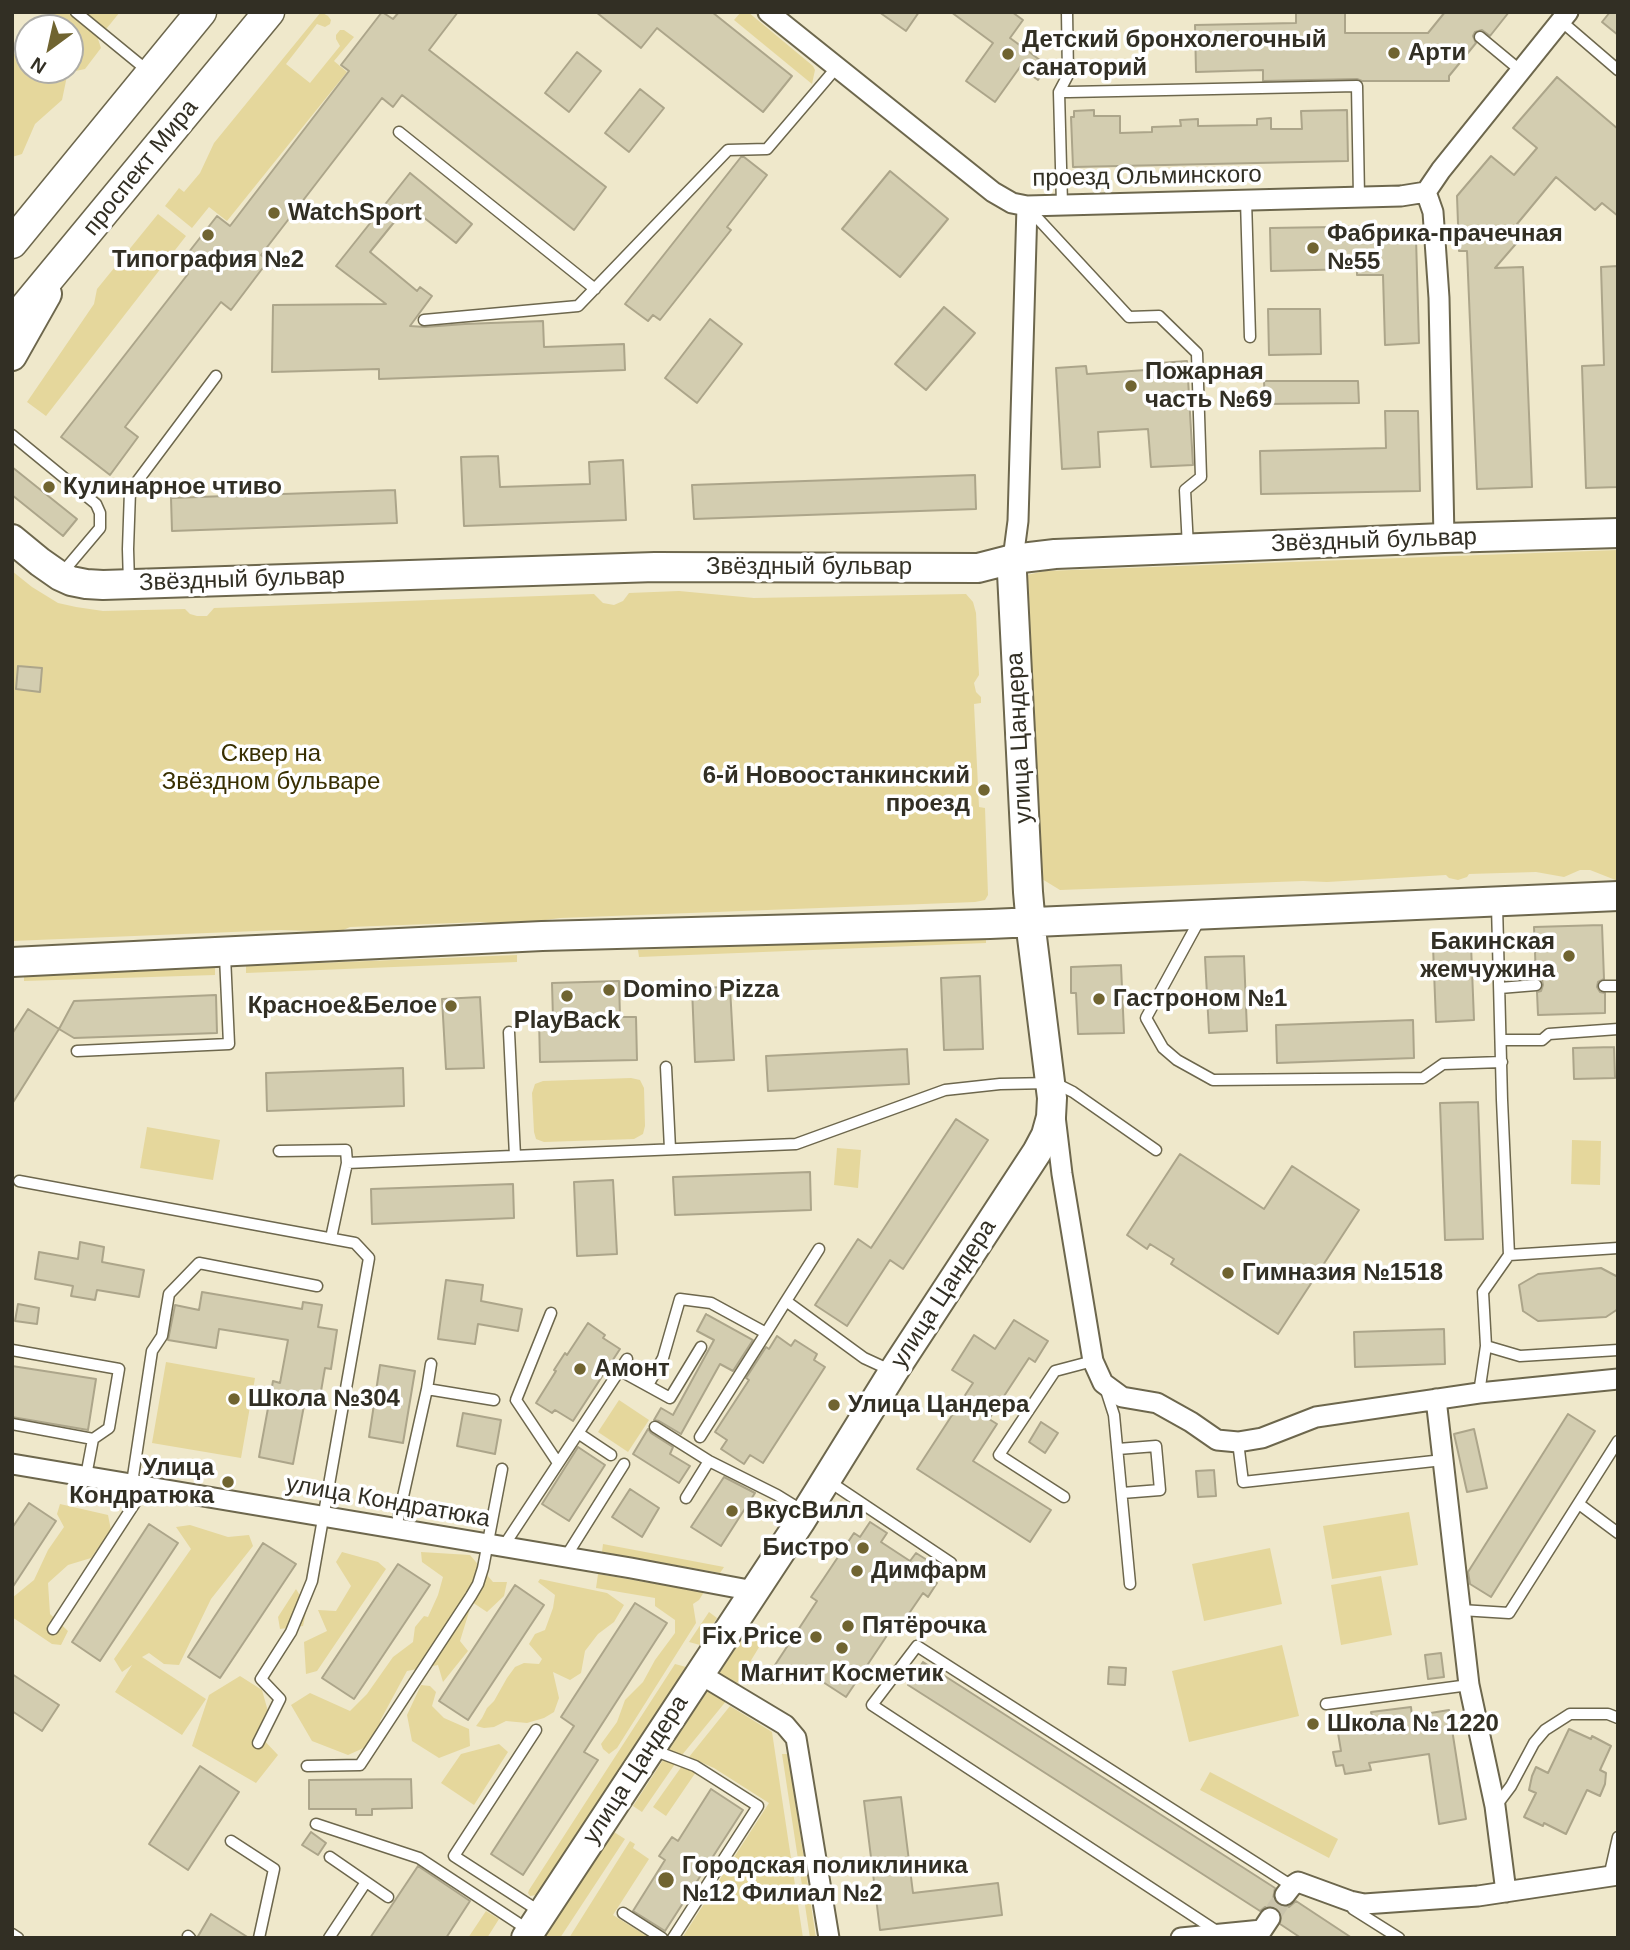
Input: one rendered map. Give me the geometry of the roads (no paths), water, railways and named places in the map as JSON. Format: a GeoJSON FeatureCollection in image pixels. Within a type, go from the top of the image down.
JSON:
{"type":"FeatureCollection","features":[{"type":"Feature","properties":{"kind":"main road"},"geometry":{"type":"LineString","coordinates":[[14,240],[201,12]]}},
{"type":"Feature","properties":{"kind":"main road","name":"проспект Мира"},"geometry":{"type":"LineString","coordinates":[[12,323],[269,12]]}},
{"type":"Feature","properties":{"kind":"street","name":"проезд Ольминского"},"geometry":{"type":"LineString","coordinates":[[768,12],[993,192],[1012,203],[1027,206],[1401,196],[1426,192]]}},
{"type":"Feature","properties":{"kind":"street"},"geometry":{"type":"LineString","coordinates":[[1444,538],[1439,298],[1433,212],[1426,192],[1564,16]]}},
{"type":"Feature","properties":{"kind":"street"},"geometry":{"type":"LineString","coordinates":[[1013,559],[1018,521],[1027,206]]}},
{"type":"Feature","properties":{"kind":"street"},"geometry":{"type":"LineString","coordinates":[[12,356],[69,255]]}},
{"type":"Feature","properties":{"kind":"street","name":"Звёздный бульвар"},"geometry":{"type":"LineString","coordinates":[[12,539],[40,562],[71,581],[86,584],[129,584],[655,567],[978,568],[1013,559],[1055,554],[1618,533]]}},
{"type":"Feature","properties":{"kind":"street","name":"улица Цандера"},"geometry":{"type":"LineString","coordinates":[[533,1927],[805,1513],[1046,1135],[1051,1117],[1052,1091],[1031,922],[1013,559]]}},
{"type":"Feature","properties":{"kind":"street"},"geometry":{"type":"LineString","coordinates":[[12,962],[542,936],[1031,922],[1618,895]]}},
{"type":"Feature","properties":{"kind":"street"},"geometry":{"type":"LineString","coordinates":[[1052,1091],[1062,1174],[1093,1362],[1103,1383],[1122,1397],[1157,1404],[1217,1440],[1238,1442],[1262,1438],[1316,1417],[1479,1393],[1618,1379]]}},
{"type":"Feature","properties":{"kind":"street"},"geometry":{"type":"LineString","coordinates":[[1436,1399],[1469,1685],[1495,1806],[1506,1892]]}},
{"type":"Feature","properties":{"kind":"street","name":"улица Кондратюка"},"geometry":{"type":"LineString","coordinates":[[12,1464],[754,1591]]}},
{"type":"Feature","properties":{"kind":"street"},"geometry":{"type":"LineString","coordinates":[[700,1674],[785,1725],[796,1738],[830,1938]]}},
{"type":"Feature","properties":{"kind":"street"},"geometry":{"type":"LineString","coordinates":[[1289,1890],[1298,1882],[1364,1904],[1478,1896],[1613,1876]]}},
{"type":"Feature","properties":{"kind":"street"},"geometry":{"type":"LineString","coordinates":[[1181,1938],[1262,1930],[1269,1920]]}},
{"type":"Feature","properties":{"kind":"lane"},"geometry":{"type":"LineString","coordinates":[[76,12],[151,73]]}},
{"type":"Feature","properties":{"kind":"lane"},"geometry":{"type":"LineString","coordinates":[[1062,204],[1059,92],[1068,75],[1067,12]]}},
{"type":"Feature","properties":{"kind":"lane"},"geometry":{"type":"LineString","coordinates":[[1564,16],[1618,70]]}},
{"type":"Feature","properties":{"kind":"lane"},"geometry":{"type":"LineString","coordinates":[[1480,37],[1521,71]]}},
{"type":"Feature","properties":{"kind":"lane"},"geometry":{"type":"LineString","coordinates":[[424,320],[578,306],[728,150],[767,149],[837,67]]}},
{"type":"Feature","properties":{"kind":"lane"},"geometry":{"type":"LineString","coordinates":[[1059,92],[1357,86],[1359,197]]}},
{"type":"Feature","properties":{"kind":"lane"},"geometry":{"type":"LineString","coordinates":[[399,132],[594,289]]}},
{"type":"Feature","properties":{"kind":"lane"},"geometry":{"type":"LineString","coordinates":[[1247,200],[1251,337]]}},
{"type":"Feature","properties":{"kind":"lane"},"geometry":{"type":"LineString","coordinates":[[1027,206],[1129,317],[1159,316],[1197,353],[1200,477],[1185,490],[1188,548]]}},
{"type":"Feature","properties":{"kind":"lane"},"geometry":{"type":"LineString","coordinates":[[129,584],[130,491],[216,376]]}},
{"type":"Feature","properties":{"kind":"lane"},"geometry":{"type":"LineString","coordinates":[[12,435],[96,504],[100,513],[100,528],[60,576]]}},
{"type":"Feature","properties":{"kind":"lane"},"geometry":{"type":"LineString","coordinates":[[1479,1393],[1486,1346],[1483,1292],[1508,1255],[1497,901]]}},
{"type":"Feature","properties":{"kind":"lane"},"geometry":{"type":"LineString","coordinates":[[1202,915],[1146,1018],[1163,1048],[1177,1060],[1213,1080],[1423,1078],[1443,1064],[1502,1062]]}},
{"type":"Feature","properties":{"kind":"lane"},"geometry":{"type":"LineString","coordinates":[[76,1051],[229,1044],[225,952]]}},
{"type":"Feature","properties":{"kind":"lane"},"geometry":{"type":"LineString","coordinates":[[1500,988],[1536,985]]}},
{"type":"Feature","properties":{"kind":"lane"},"geometry":{"type":"LineString","coordinates":[[1604,986],[1618,986]]}},
{"type":"Feature","properties":{"kind":"lane"},"geometry":{"type":"LineString","coordinates":[[1501,1040],[1542,1040],[1549,1034],[1618,1029]]}},
{"type":"Feature","properties":{"kind":"lane"},"geometry":{"type":"LineString","coordinates":[[509,1032],[515,1156]]}},
{"type":"Feature","properties":{"kind":"lane"},"geometry":{"type":"LineString","coordinates":[[666,1067],[670,1149]]}},
{"type":"Feature","properties":{"kind":"lane"},"geometry":{"type":"LineString","coordinates":[[347,1163],[796,1144],[945,1090],[1000,1084],[1052,1091],[1059,1085],[1156,1150]]}},
{"type":"Feature","properties":{"kind":"lane"},"geometry":{"type":"LineString","coordinates":[[279,1151],[346,1150],[347,1163],[331,1238]]}},
{"type":"Feature","properties":{"kind":"lane"},"geometry":{"type":"LineString","coordinates":[[19,1181],[355,1243],[369,1258],[312,1581],[291,1632],[261,1679],[280,1699],[258,1743]]}},
{"type":"Feature","properties":{"kind":"lane"},"geometry":{"type":"LineString","coordinates":[[1508,1255],[1618,1248]]}},
{"type":"Feature","properties":{"kind":"lane"},"geometry":{"type":"LineString","coordinates":[[700,1437],[819,1249]]}},
{"type":"Feature","properties":{"kind":"lane"},"geometry":{"type":"LineString","coordinates":[[52,1629],[139,1484],[152,1351],[162,1336],[169,1294],[199,1263],[317,1286]]}},
{"type":"Feature","properties":{"kind":"lane"},"geometry":{"type":"LineString","coordinates":[[648,1385],[663,1358],[680,1299],[711,1303],[765,1333]]}},
{"type":"Feature","properties":{"kind":"lane"},"geometry":{"type":"LineString","coordinates":[[786,1301],[864,1358],[893,1372]]}},
{"type":"Feature","properties":{"kind":"lane"},"geometry":{"type":"LineString","coordinates":[[551,1312],[516,1400],[558,1463]]}},
{"type":"Feature","properties":{"kind":"lane"},"geometry":{"type":"LineString","coordinates":[[1486,1346],[1520,1356],[1618,1350]]}},
{"type":"Feature","properties":{"kind":"lane"},"geometry":{"type":"LineString","coordinates":[[619,1370],[670,1398],[701,1347]]}},
{"type":"Feature","properties":{"kind":"lane"},"geometry":{"type":"LineString","coordinates":[[12,1350],[119,1369],[110,1428],[93,1439],[12,1424]]}},
{"type":"Feature","properties":{"kind":"lane"},"geometry":{"type":"LineString","coordinates":[[307,1766],[360,1765],[471,1597],[495,1546],[558,1463],[626,1359]]}},
{"type":"Feature","properties":{"kind":"lane"},"geometry":{"type":"LineString","coordinates":[[1064,1497],[999,1455],[1055,1371],[1093,1362]]}},
{"type":"Feature","properties":{"kind":"lane"},"geometry":{"type":"LineString","coordinates":[[396,1528],[431,1364]]}},
{"type":"Feature","properties":{"kind":"lane"},"geometry":{"type":"LineString","coordinates":[[1103,1383],[1114,1415],[1130,1584]]}},
{"type":"Feature","properties":{"kind":"lane"},"geometry":{"type":"LineString","coordinates":[[427,1389],[494,1400]]}},
{"type":"Feature","properties":{"kind":"lane"},"geometry":{"type":"LineString","coordinates":[[655,1427],[709,1461],[777,1495],[805,1513]]}},
{"type":"Feature","properties":{"kind":"lane"},"geometry":{"type":"LineString","coordinates":[[578,1433],[611,1455]]}},
{"type":"Feature","properties":{"kind":"lane"},"geometry":{"type":"LineString","coordinates":[[86,1476],[93,1439]]}},
{"type":"Feature","properties":{"kind":"lane"},"geometry":{"type":"LineString","coordinates":[[1461,1610],[1509,1613],[1618,1441]]}},
{"type":"Feature","properties":{"kind":"lane"},"geometry":{"type":"LineString","coordinates":[[1238,1442],[1243,1482],[1443,1460]]}},
{"type":"Feature","properties":{"kind":"lane"},"geometry":{"type":"LineString","coordinates":[[1118,1449],[1156,1446],[1160,1490],[1122,1493]]}},
{"type":"Feature","properties":{"kind":"lane"},"geometry":{"type":"LineString","coordinates":[[686,1498],[709,1461]]}},
{"type":"Feature","properties":{"kind":"lane"},"geometry":{"type":"LineString","coordinates":[[565,1558],[624,1464]]}},
{"type":"Feature","properties":{"kind":"lane"},"geometry":{"type":"LineString","coordinates":[[495,1546],[502,1469]]}},
{"type":"Feature","properties":{"kind":"lane"},"geometry":{"type":"LineString","coordinates":[[826,1480],[951,1563]]}},
{"type":"Feature","properties":{"kind":"lane"},"geometry":{"type":"LineString","coordinates":[[1578,1504],[1618,1533]]}},
{"type":"Feature","properties":{"kind":"lane"},"geometry":{"type":"LineString","coordinates":[[1223,1935],[872,1705],[917,1646],[1289,1890]]}},
{"type":"Feature","properties":{"kind":"lane"},"geometry":{"type":"LineString","coordinates":[[1326,1704],[1469,1685]]}},
{"type":"Feature","properties":{"kind":"lane"},"geometry":{"type":"LineString","coordinates":[[1495,1806],[1511,1786],[1534,1744],[1545,1730],[1570,1714],[1608,1714],[1618,1718]]}},
{"type":"Feature","properties":{"kind":"lane"},"geometry":{"type":"LineString","coordinates":[[533,1927],[454,1856],[536,1730]]}},
{"type":"Feature","properties":{"kind":"lane"},"geometry":{"type":"LineString","coordinates":[[650,1749],[695,1766],[758,1807],[673,1938]]}},
{"type":"Feature","properties":{"kind":"lane"},"geometry":{"type":"LineString","coordinates":[[316,1824],[419,1858],[533,1927]]}},
{"type":"Feature","properties":{"kind":"lane"},"geometry":{"type":"LineString","coordinates":[[1613,1876],[1618,1837]]}},
{"type":"Feature","properties":{"kind":"lane"},"geometry":{"type":"LineString","coordinates":[[231,1841],[274,1869],[259,1938]]}},
{"type":"Feature","properties":{"kind":"lane"},"geometry":{"type":"LineString","coordinates":[[330,1857],[388,1897]]}},
{"type":"Feature","properties":{"kind":"lane"},"geometry":{"type":"LineString","coordinates":[[330,1938],[366,1882]]}},
{"type":"Feature","properties":{"kind":"lane"},"geometry":{"type":"LineString","coordinates":[[1350,1901],[1353,1909],[1399,1938]]}},
{"type":"Feature","properties":{"kind":"lane"},"geometry":{"type":"LineString","coordinates":[[623,1913],[662,1938]]}},
{"type":"Feature","properties":{"kind":"lane"},"geometry":{"type":"LineString","coordinates":[[12,1934],[18,1938]]}},
{"type":"Feature","properties":{"kind":"tunnel"},"geometry":{"type":"LineString","coordinates":[[1270,1918],[1285,1895]]}},
{"type":"Feature","properties":{"kind":"place","name":"Арти"},"geometry":{"type":"Point","coordinates":[1394,53]}},
{"type":"Feature","properties":{"kind":"place","name":"Детский бронхолегочный санаторий"},"geometry":{"type":"Point","coordinates":[1008,54]}},
{"type":"Feature","properties":{"kind":"place","name":"WatchSport"},"geometry":{"type":"Point","coordinates":[274,213]}},
{"type":"Feature","properties":{"kind":"place","name":"Типография №2"},"geometry":{"type":"Point","coordinates":[208,235]}},
{"type":"Feature","properties":{"kind":"place","name":"Фабрика-прачечная №55"},"geometry":{"type":"Point","coordinates":[1313,248]}},
{"type":"Feature","properties":{"kind":"place","name":"Пожарная часть №69"},"geometry":{"type":"Point","coordinates":[1131,386]}},
{"type":"Feature","properties":{"kind":"place","name":"Кулинарное чтиво"},"geometry":{"type":"Point","coordinates":[49,487]}},
{"type":"Feature","properties":{"kind":"place","name":"6-й Новоостанкинский проезд"},"geometry":{"type":"Point","coordinates":[984,790]}},
{"type":"Feature","properties":{"kind":"place","name":"Бакинская жемчужина"},"geometry":{"type":"Point","coordinates":[1569,956]}},
{"type":"Feature","properties":{"kind":"place","name":"Domino Pizza"},"geometry":{"type":"Point","coordinates":[609,990]}},
{"type":"Feature","properties":{"kind":"place","name":"PlayBack"},"geometry":{"type":"Point","coordinates":[567,996]}},
{"type":"Feature","properties":{"kind":"place","name":"Гастроном №1"},"geometry":{"type":"Point","coordinates":[1099,999]}},
{"type":"Feature","properties":{"kind":"place","name":"Красное&Белое"},"geometry":{"type":"Point","coordinates":[451,1006]}},
{"type":"Feature","properties":{"kind":"place","name":"Гимназия №1518"},"geometry":{"type":"Point","coordinates":[1228,1273]}},
{"type":"Feature","properties":{"kind":"place","name":"Амонт"},"geometry":{"type":"Point","coordinates":[580,1369]}},
{"type":"Feature","properties":{"kind":"place","name":"Школа №304"},"geometry":{"type":"Point","coordinates":[234,1399]}},
{"type":"Feature","properties":{"kind":"place","name":"Улица Цандера"},"geometry":{"type":"Point","coordinates":[834,1405]}},
{"type":"Feature","properties":{"kind":"place","name":"Улица Кондратюка"},"geometry":{"type":"Point","coordinates":[228,1482]}},
{"type":"Feature","properties":{"kind":"place","name":"ВкусВилл"},"geometry":{"type":"Point","coordinates":[732,1511]}},
{"type":"Feature","properties":{"kind":"place","name":"Бистро"},"geometry":{"type":"Point","coordinates":[863,1548]}},
{"type":"Feature","properties":{"kind":"place","name":"Димфарм"},"geometry":{"type":"Point","coordinates":[857,1571]}},
{"type":"Feature","properties":{"kind":"place","name":"Пятёрочка"},"geometry":{"type":"Point","coordinates":[848,1626]}},
{"type":"Feature","properties":{"kind":"place","name":"Fix Price"},"geometry":{"type":"Point","coordinates":[816,1637]}},
{"type":"Feature","properties":{"kind":"place","name":"Магнит Косметик"},"geometry":{"type":"Point","coordinates":[842,1648]}},
{"type":"Feature","properties":{"kind":"place","name":"Школа № 1220"},"geometry":{"type":"Point","coordinates":[1313,1724]}},
{"type":"Feature","properties":{"kind":"place","name":"Городская поликлиника №12 Филиал №2"},"geometry":{"type":"Point","coordinates":[666,1880]}},
{"type":"Feature","properties":{"kind":"park label","name":"Сквер на Звёздном бульваре"},"geometry":{"type":"Point","coordinates":[271,768]}}]}
